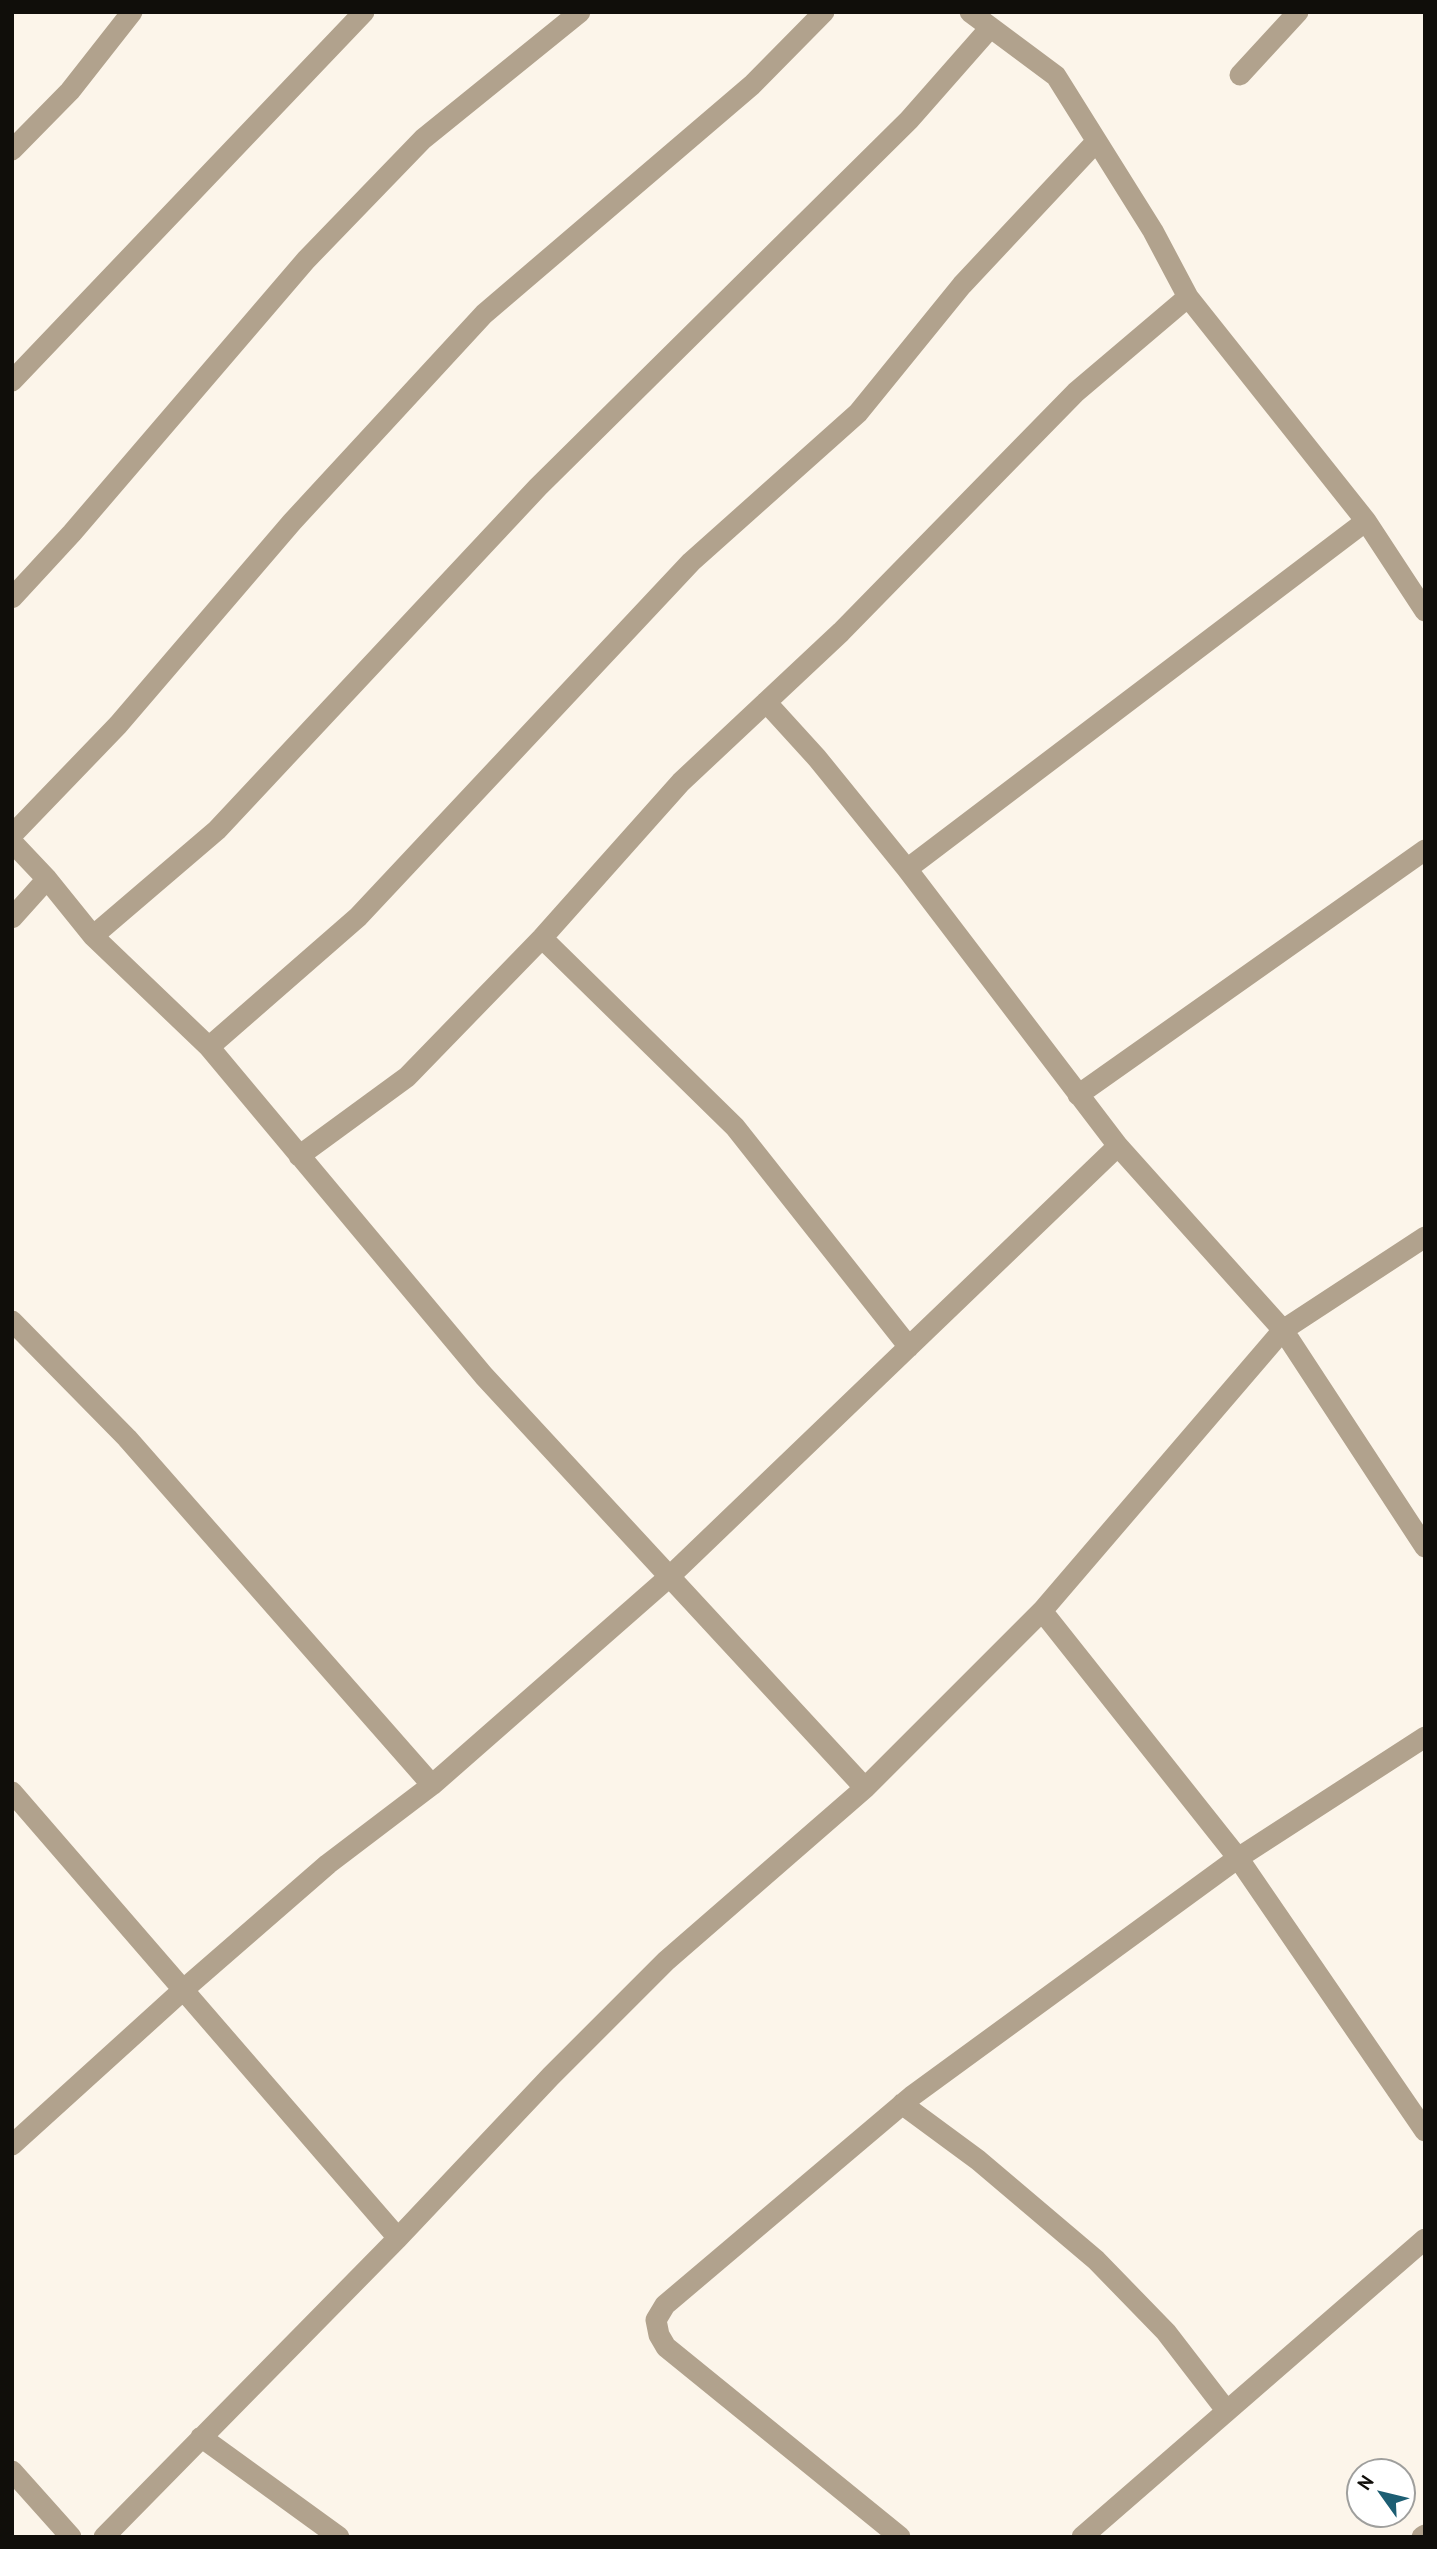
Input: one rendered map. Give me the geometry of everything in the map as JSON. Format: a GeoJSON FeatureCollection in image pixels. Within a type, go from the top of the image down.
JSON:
{"type":"FeatureCollection","features":[{"type":"Feature","properties":{"kind":"street"},"geometry":{"type":"LineString","coordinates":[[12,150],[70,91],[132,12]]}},
{"type":"Feature","properties":{"kind":"street"},"geometry":{"type":"LineString","coordinates":[[12,381],[364,12]]}},
{"type":"Feature","properties":{"kind":"street"},"geometry":{"type":"LineString","coordinates":[[12,598],[90,513],[306,260],[414,149],[580,12]]}},
{"type":"Feature","properties":{"kind":"street"},"geometry":{"type":"LineString","coordinates":[[12,835],[118,725],[292,522],[484,314],[752,85],[824,12]]}},
{"type":"Feature","properties":{"kind":"street"},"geometry":{"type":"LineString","coordinates":[[970,12],[1056,76],[1153,231],[1188,297],[1366,521],[1425,611]]}},
{"type":"Feature","properties":{"kind":"street"},"geometry":{"type":"LineString","coordinates":[[1240,75],[1297,12]]}},
{"type":"Feature","properties":{"kind":"street"},"geometry":{"type":"LineString","coordinates":[[93,936],[217,830],[538,487],[908,120],[990,28]]}},
{"type":"Feature","properties":{"kind":"street"},"geometry":{"type":"LineString","coordinates":[[209,1047],[358,917],[691,562],[858,413],[962,285],[1096,142]]}},
{"type":"Feature","properties":{"kind":"street"},"geometry":{"type":"LineString","coordinates":[[299,1156],[407,1077],[542,938],[681,782],[841,632],[1076,392],[1188,297]]}},
{"type":"Feature","properties":{"kind":"street"},"geometry":{"type":"LineString","coordinates":[[907,869],[1366,521]]}},
{"type":"Feature","properties":{"kind":"street"},"geometry":{"type":"LineString","coordinates":[[766,702],[817,758],[907,869],[1118,1146],[1283,1330],[1425,1547]]}},
{"type":"Feature","properties":{"kind":"street"},"geometry":{"type":"LineString","coordinates":[[12,842],[47,879],[93,936],[209,1047],[484,1376],[864,1788]]}},
{"type":"Feature","properties":{"kind":"street"},"geometry":{"type":"LineString","coordinates":[[1078,1095],[1425,850]]}},
{"type":"Feature","properties":{"kind":"street"},"geometry":{"type":"LineString","coordinates":[[12,918],[47,879]]}},
{"type":"Feature","properties":{"kind":"street"},"geometry":{"type":"LineString","coordinates":[[542,938],[735,1127],[909,1347]]}},
{"type":"Feature","properties":{"kind":"street"},"geometry":{"type":"LineString","coordinates":[[12,2145],[183,1990],[328,1864],[432,1785],[668,1578],[1118,1146]]}},
{"type":"Feature","properties":{"kind":"street"},"geometry":{"type":"LineString","coordinates":[[104,2537],[666,1961],[864,1788],[1042,1611],[1283,1330],[1425,1237]]}},
{"type":"Feature","properties":{"kind":"street"},"geometry":{"type":"LineString","coordinates":[[12,1321],[127,1438],[432,1785]]}},
{"type":"Feature","properties":{"kind":"street"},"geometry":{"type":"LineString","coordinates":[[1042,1611],[1238,1858],[1425,2131]]}},
{"type":"Feature","properties":{"kind":"street"},"geometry":{"type":"LineString","coordinates":[[900,2537],[666,2347],[659,2335],[656,2320],[665,2305],[902,2104],[1238,1858],[1425,1737]]}},
{"type":"Feature","properties":{"kind":"street"},"geometry":{"type":"LineString","coordinates":[[12,1792],[398,2238]]}},
{"type":"Feature","properties":{"kind":"street"},"geometry":{"type":"LineString","coordinates":[[902,2104],[978,2160],[1096,2260],[1166,2332],[1226,2410]]}},
{"type":"Feature","properties":{"kind":"street"},"geometry":{"type":"LineString","coordinates":[[1082,2537],[1425,2239]]}},
{"type":"Feature","properties":{"kind":"street"},"geometry":{"type":"LineString","coordinates":[[201,2437],[339,2537]]}},
{"type":"Feature","properties":{"kind":"street"},"geometry":{"type":"LineString","coordinates":[[12,2471],[71,2537]]}}]}
